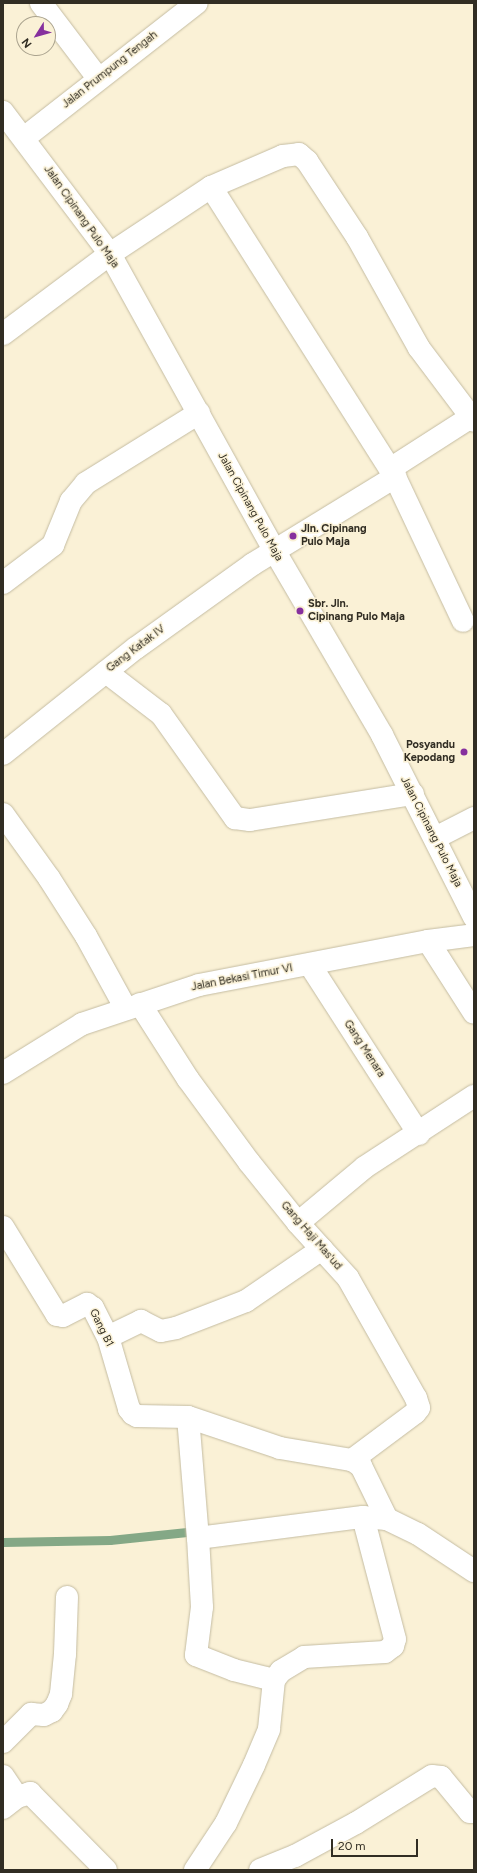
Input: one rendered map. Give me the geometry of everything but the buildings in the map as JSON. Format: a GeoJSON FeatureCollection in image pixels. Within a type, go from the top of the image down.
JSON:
{"type":"FeatureCollection","features":[{"type":"Feature","properties":{"kind":"street"},"geometry":{"type":"LineString","coordinates":[[41,3],[98,78]]}},
{"type":"Feature","properties":{"kind":"street","name":"Jalan Prumpung Tengah"},"geometry":{"type":"LineString","coordinates":[[11,127],[98,78],[197,3]]}},
{"type":"Feature","properties":{"kind":"street","name":"Jalan Cipinang Pulo Maja"},"geometry":{"type":"LineString","coordinates":[[11,127],[110,254],[274,550],[382,735],[474,917]]}},
{"type":"Feature","properties":{"kind":"street"},"geometry":{"type":"LineString","coordinates":[[3,334],[110,254],[211,187],[293,153],[299,154],[307,161],[357,237],[419,348],[473,418]]}},
{"type":"Feature","properties":{"kind":"street"},"geometry":{"type":"LineString","coordinates":[[211,187],[393,473],[463,621]]}},
{"type":"Feature","properties":{"kind":"street"},"geometry":{"type":"LineString","coordinates":[[3,583],[53,545],[71,501],[86,484],[199,413]]}},
{"type":"Feature","properties":{"kind":"street","name":"Gang Katak IV"},"geometry":{"type":"LineString","coordinates":[[3,754],[13,736],[106,672],[274,550],[393,473],[473,418]]}},
{"type":"Feature","properties":{"kind":"street"},"geometry":{"type":"LineString","coordinates":[[106,672],[161,714],[227,809],[235,818],[242,821],[413,794]]}},
{"type":"Feature","properties":{"kind":"street","name":"Gang Haji Mas'ud"},"geometry":{"type":"LineString","coordinates":[[3,814],[53,884],[133,1007],[298,1223],[348,1278],[419,1408],[352,1460]]}},
{"type":"Feature","properties":{"kind":"street"},"geometry":{"type":"LineString","coordinates":[[435,838],[474,818]]}},
{"type":"Feature","properties":{"kind":"street","name":"Jalan Bekasi Timur VI"},"geometry":{"type":"LineString","coordinates":[[3,1074],[82,1024],[199,985],[310,965],[428,941],[474,935]]}},
{"type":"Feature","properties":{"kind":"street"},"geometry":{"type":"LineString","coordinates":[[428,941],[474,1012]]}},
{"type":"Feature","properties":{"kind":"street","name":"Gang Menara"},"geometry":{"type":"LineString","coordinates":[[310,965],[419,1134]]}},
{"type":"Feature","properties":{"kind":"street"},"geometry":{"type":"LineString","coordinates":[[298,1223],[365,1167],[419,1134],[474,1096]]}},
{"type":"Feature","properties":{"kind":"street","name":"Gang B1"},"geometry":{"type":"LineString","coordinates":[[3,1227],[57,1315],[63,1316],[87,1304],[91,1305],[108,1337],[129,1409],[133,1414],[137,1416],[188,1417]]}},
{"type":"Feature","properties":{"kind":"street"},"geometry":{"type":"LineString","coordinates":[[108,1337],[141,1321],[161,1331],[176,1328],[246,1301],[322,1249]]}},
{"type":"Feature","properties":{"kind":"street"},"geometry":{"type":"LineString","coordinates":[[274,1680],[234,1670],[196,1655],[202,1607],[188,1417],[280,1448],[352,1460],[361,1466],[385,1512],[474,1571]]}},
{"type":"Feature","properties":{"kind":"street"},"geometry":{"type":"LineString","coordinates":[[197,1527],[363,1517],[385,1512]]}},
{"type":"Feature","properties":{"kind":"street"},"geometry":{"type":"LineString","coordinates":[[195,1870],[226,1823],[254,1765],[269,1729],[274,1680],[281,1671],[304,1657],[385,1652],[393,1646],[395,1639],[363,1517]]}},
{"type":"Feature","properties":{"kind":"street"},"geometry":{"type":"LineString","coordinates":[[3,1742],[31,1714],[44,1714],[52,1711],[57,1704],[61,1694],[65,1654],[67,1597]]}},
{"type":"Feature","properties":{"kind":"street"},"geometry":{"type":"LineString","coordinates":[[3,1776],[10,1802],[30,1793],[106,1870]]}},
{"type":"Feature","properties":{"kind":"street"},"geometry":{"type":"LineString","coordinates":[[260,1870],[295,1856],[356,1823],[432,1776],[441,1777],[470,1812],[474,1812]]}},
{"type":"Feature","properties":{"kind":"waterway"},"geometry":{"type":"LineString","coordinates":[[3,1542],[110,1540],[197,1531]]}},
{"type":"Feature","properties":{"kind":"place","name":"Jln. Cipinang Pulo Maja"},"geometry":{"type":"Point","coordinates":[293,536]}},
{"type":"Feature","properties":{"kind":"place","name":"Sbr. Jln. Cipinang Pulo Maja"},"geometry":{"type":"Point","coordinates":[300,611]}},
{"type":"Feature","properties":{"kind":"place","name":"Posyandu Kepodang"},"geometry":{"type":"Point","coordinates":[464,752]}}]}
